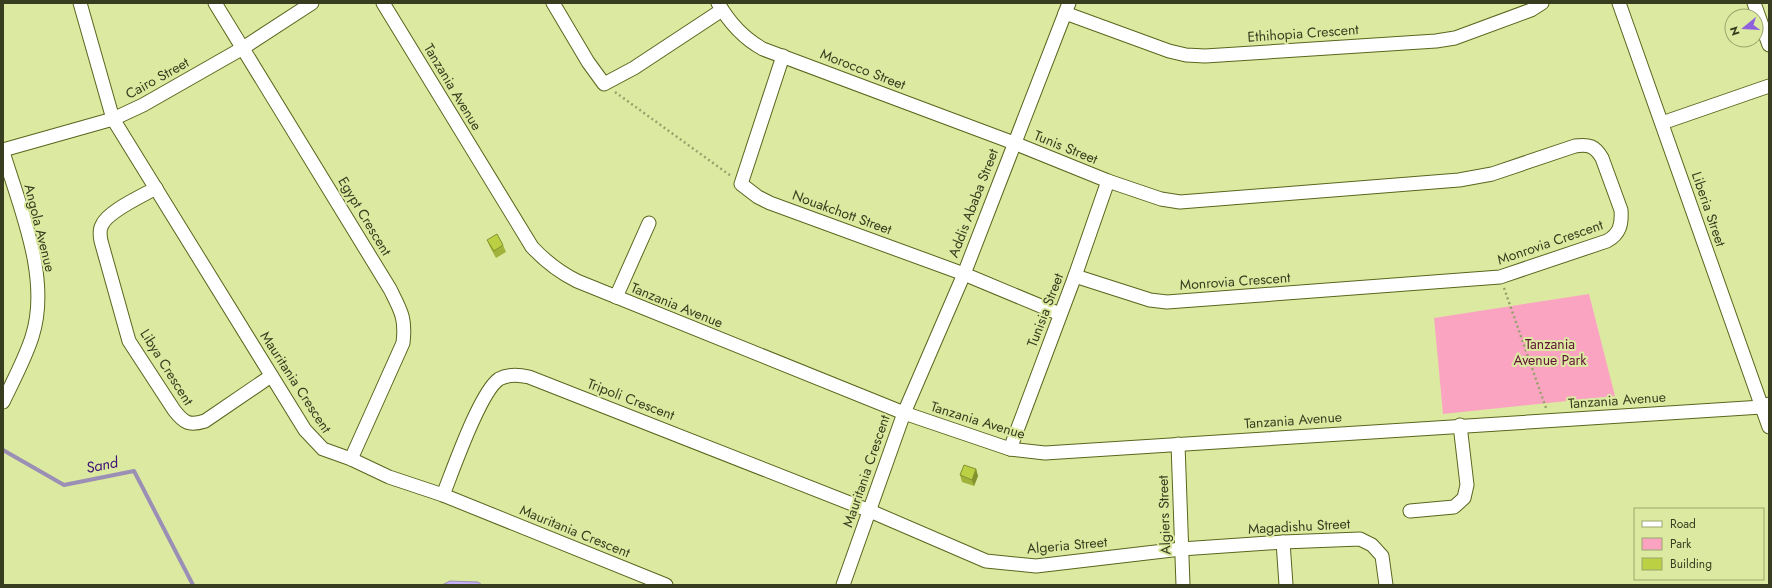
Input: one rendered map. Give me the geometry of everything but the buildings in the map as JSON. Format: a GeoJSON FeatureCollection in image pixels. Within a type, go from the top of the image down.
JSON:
{"type":"FeatureCollection","features":[{"type":"Feature","properties":{"kind":"street","name":"Mauritania Crescent"},"geometry":{"type":"LineString","coordinates":[[80,3],[113,119],[271,376],[305,430],[317,445],[323,449],[351,459],[389,477],[443,495],[666,585]]}},
{"type":"Feature","properties":{"kind":"street","name":"Egypt Crescent"},"geometry":{"type":"LineString","coordinates":[[215,3],[390,289],[402,313],[405,327],[403,343],[351,459]]}},
{"type":"Feature","properties":{"kind":"street","name":"Cairo Street"},"geometry":{"type":"LineString","coordinates":[[3,151],[113,119],[143,105],[243,48],[312,3]]}},
{"type":"Feature","properties":{"kind":"street","name":"Tanzania Avenue"},"geometry":{"type":"LineString","coordinates":[[383,3],[532,246],[558,271],[616,297],[904,413],[1010,449],[1045,453],[1765,405]]}},
{"type":"Feature","properties":{"kind":"street"},"geometry":{"type":"LineString","coordinates":[[552,3],[588,62],[604,84],[634,68],[720,7]]}},
{"type":"Feature","properties":{"kind":"street","name":"Ethihopia Crescent"},"geometry":{"type":"LineString","coordinates":[[1067,8],[1169,51],[1186,55],[1205,56],[1455,38],[1531,10],[1542,3]]}},
{"type":"Feature","properties":{"kind":"street","name":"Liberia Street"},"geometry":{"type":"LineString","coordinates":[[1619,3],[1765,405],[1769,427]]}},
{"type":"Feature","properties":{"kind":"street"},"geometry":{"type":"LineString","coordinates":[[1754,3],[1769,46]]}},
{"type":"Feature","properties":{"kind":"street","name":"Morocco Street"},"geometry":{"type":"LineString","coordinates":[[720,7],[734,26],[754,44],[1014,143]]}},
{"type":"Feature","properties":{"kind":"street","name":"Addis Ababa Street"},"geometry":{"type":"LineString","coordinates":[[904,413],[964,274],[1067,8]]}},
{"type":"Feature","properties":{"kind":"street"},"geometry":{"type":"LineString","coordinates":[[741,184],[783,56]]}},
{"type":"Feature","properties":{"kind":"street"},"geometry":{"type":"LineString","coordinates":[[1662,123],[1769,86]]}},
{"type":"Feature","properties":{"kind":"street","name":"Tunis Street"},"geometry":{"type":"LineString","coordinates":[[1014,143],[1108,181]]}},
{"type":"Feature","properties":{"kind":"street","name":"Monrovia Crescent"},"geometry":{"type":"LineString","coordinates":[[1075,276],[1150,300],[1167,302],[1500,277],[1607,241],[1615,237],[1620,230],[1621,219],[1620,210],[1602,158],[1598,151],[1591,145],[1575,146],[1492,174],[1459,180],[1180,202],[1161,199],[1108,181]]}},
{"type":"Feature","properties":{"kind":"street","name":"Angola Avenue"},"geometry":{"type":"LineString","coordinates":[[3,151],[34,255],[39,286],[32,337],[5,398]]}},
{"type":"Feature","properties":{"kind":"street","name":"Tunisia Street"},"geometry":{"type":"LineString","coordinates":[[1010,449],[1075,276],[1108,181]]}},
{"type":"Feature","properties":{"kind":"street","name":"Nouakchott Street"},"geometry":{"type":"LineString","coordinates":[[741,184],[758,197],[770,203],[964,274],[1060,314]]}},
{"type":"Feature","properties":{"kind":"street","name":"Libya Crescent"},"geometry":{"type":"LineString","coordinates":[[156,188],[112,214],[104,220],[101,226],[101,241],[129,341],[174,410],[180,418],[190,424],[205,421],[271,376]]}},
{"type":"Feature","properties":{"kind":"street"},"geometry":{"type":"LineString","coordinates":[[616,297],[649,223]]}},
{"type":"Feature","properties":{"kind":"street","name":"Tripoli Crescent"},"geometry":{"type":"LineString","coordinates":[[443,495],[483,399],[499,379],[507,376],[519,375],[536,379],[870,511]]}},
{"type":"Feature","properties":{"kind":"street","name":"Mauritania Crescent"},"geometry":{"type":"LineString","coordinates":[[843,585],[904,413]]}},
{"type":"Feature","properties":{"kind":"street"},"geometry":{"type":"LineString","coordinates":[[1410,511],[1454,507],[1464,498],[1467,485],[1460,425]]}},
{"type":"Feature","properties":{"kind":"street","name":"Algiers Street"},"geometry":{"type":"LineString","coordinates":[[1178,444],[1183,585]]}},
{"type":"Feature","properties":{"kind":"street","name":"Algeria Street"},"geometry":{"type":"LineString","coordinates":[[870,511],[986,561],[1010,565],[1036,566],[1181,550]]}},
{"type":"Feature","properties":{"kind":"street","name":"Magadishu Street"},"geometry":{"type":"LineString","coordinates":[[1181,550],[1283,542],[1360,539],[1368,542],[1382,556],[1385,566],[1386,585]]}},
{"type":"Feature","properties":{"kind":"street"},"geometry":{"type":"LineString","coordinates":[[1283,542],[1286,585]]}},
{"type":"Feature","properties":{"kind":"path"},"geometry":{"type":"LineString","coordinates":[[604,84],[741,184]]}},
{"type":"Feature","properties":{"kind":"path"},"geometry":{"type":"LineString","coordinates":[[1500,277],[1550,420]]}},
{"type":"Feature","properties":{"kind":"green space","name":"Tanzania Avenue Park"},"geometry":{"type":"Polygon","coordinates":[[[1589,294],[1615,396],[1443,414],[1434,318],[1589,294]]]}},
{"type":"Feature","properties":{"kind":"shaded area"},"geometry":{"type":"Polygon","coordinates":[[[450,581],[478,582],[482,585],[442,585],[450,581]]]}},
{"type":"Feature","properties":{"kind":"waterway","name":"Sand"},"geometry":{"type":"LineString","coordinates":[[3,450],[64,485],[134,471],[193,585]]}}]}
